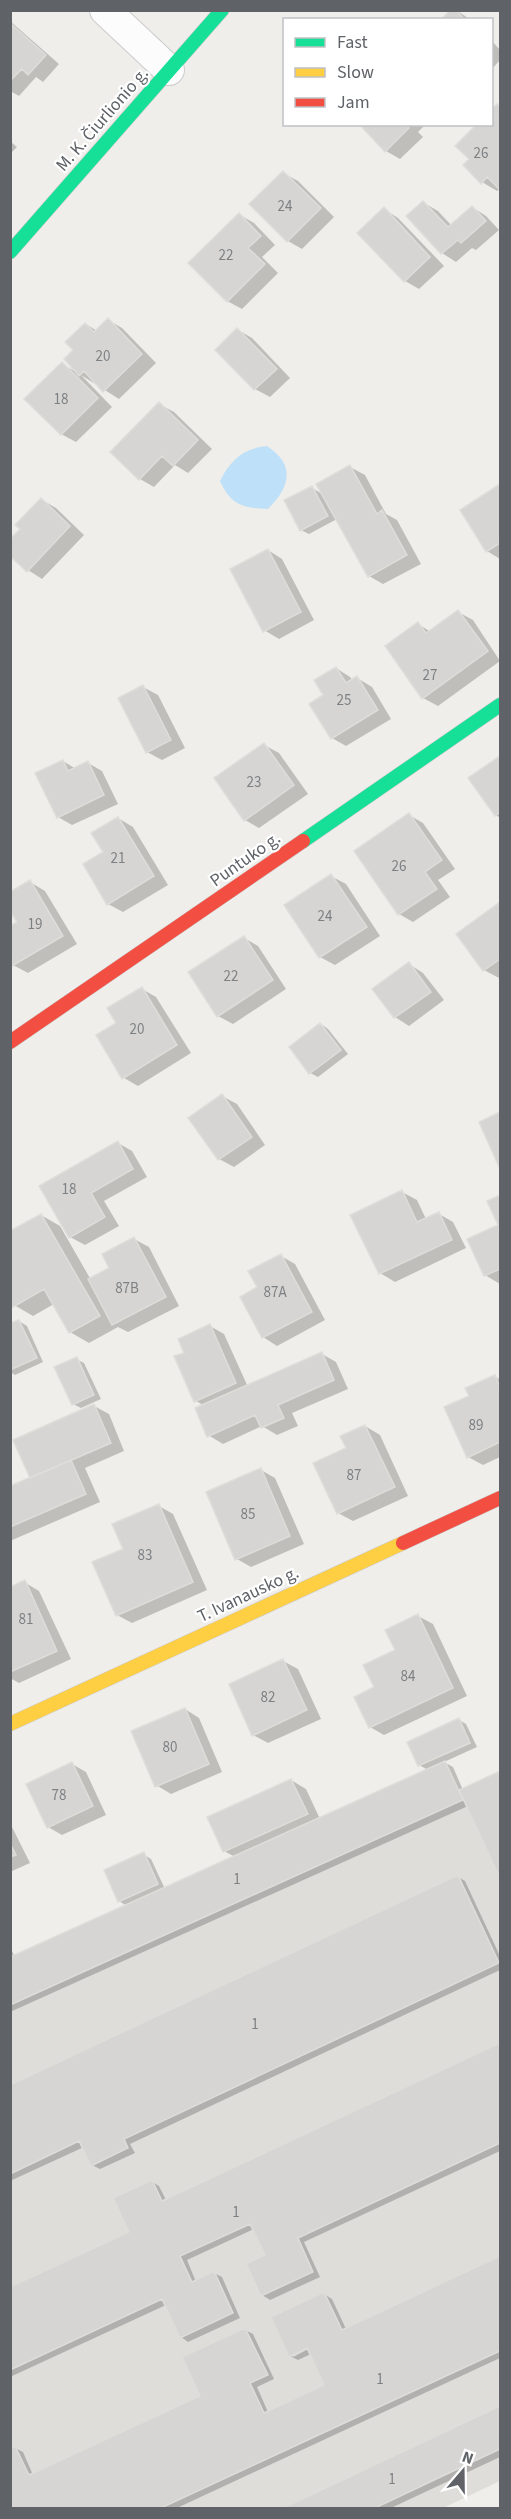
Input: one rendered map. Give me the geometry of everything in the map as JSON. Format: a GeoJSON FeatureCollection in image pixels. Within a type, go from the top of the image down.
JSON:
{"type":"FeatureCollection","features":[{"type":"Feature","properties":{"kind":"street"},"geometry":{"type":"LineString","coordinates":[[105,10],[168,70]]}},
{"type":"Feature","properties":{"kind":"street","name":"M. K. Čiurlionio g."},"geometry":{"type":"LineString","coordinates":[[10,252],[222,10]]}},
{"type":"Feature","properties":{"kind":"street","name":"Puntuko g."},"geometry":{"type":"LineString","coordinates":[[10,1042],[501,705]]}},
{"type":"Feature","properties":{"kind":"street","name":"T. Ivanausko g."},"geometry":{"type":"LineString","coordinates":[[10,1724],[501,1498]]}},
{"type":"Feature","properties":{"kind":"shaded area"},"geometry":{"type":"Polygon","coordinates":[[[445,1761],[459,1790],[500,1771],[500,2481],[443,2508],[11,2508],[10,1957],[445,1761]]]}},
{"type":"Feature","properties":{"kind":"water"},"geometry":{"type":"Polygon","coordinates":[[[267,446],[276,453],[286,468],[287,476],[281,493],[268,509],[251,508],[238,504],[228,495],[220,481],[228,467],[239,456],[251,449],[267,446]]]}},
{"type":"Feature","properties":{"kind":"building"},"geometry":{"type":"Polygon","coordinates":[[[450,10],[456,10],[463,18],[443,18],[450,10]]]}},
{"type":"Feature","properties":{"kind":"building"},"geometry":{"type":"Polygon","coordinates":[[[10,23],[46,55],[28,75],[22,69],[10,81],[10,23]]]}},
{"type":"Feature","properties":{"kind":"building"},"geometry":{"type":"Polygon","coordinates":[[[497,104],[500,107],[500,190],[487,177],[481,184],[463,165],[469,159],[455,146],[475,126],[493,126],[493,108],[497,104]]]}},
{"type":"Feature","properties":{"kind":"building"},"geometry":{"type":"Polygon","coordinates":[[[361,126],[408,126],[409,128],[385,152],[361,126]]]}},
{"type":"Feature","properties":{"kind":"building"},"geometry":{"type":"Polygon","coordinates":[[[283,171],[321,208],[287,242],[249,204],[283,171]]]}},
{"type":"Feature","properties":{"kind":"building"},"geometry":{"type":"Polygon","coordinates":[[[423,201],[448,227],[472,206],[486,221],[461,243],[458,240],[441,254],[406,216],[423,201]]]}},
{"type":"Feature","properties":{"kind":"building"},"geometry":{"type":"Polygon","coordinates":[[[384,207],[430,257],[404,282],[357,233],[384,207]]]}},
{"type":"Feature","properties":{"kind":"building"},"geometry":{"type":"Polygon","coordinates":[[[239,213],[261,236],[248,248],[265,264],[227,302],[188,263],[239,213]]]}},
{"type":"Feature","properties":{"kind":"building"},"geometry":{"type":"Polygon","coordinates":[[[108,318],[142,354],[103,392],[84,371],[79,376],[64,359],[73,350],[65,342],[85,323],[94,332],[108,318]]]}},
{"type":"Feature","properties":{"kind":"building"},"geometry":{"type":"Polygon","coordinates":[[[237,328],[277,369],[254,390],[215,350],[237,328]]]}},
{"type":"Feature","properties":{"kind":"building"},"geometry":{"type":"Polygon","coordinates":[[[62,362],[98,398],[61,435],[24,399],[62,362]]]}},
{"type":"Feature","properties":{"kind":"building"},"geometry":{"type":"Polygon","coordinates":[[[159,402],[198,440],[173,466],[162,456],[139,480],[110,452],[159,402]]]}},
{"type":"Feature","properties":{"kind":"building"},"geometry":{"type":"Polygon","coordinates":[[[350,465],[377,514],[382,510],[407,555],[368,577],[316,484],[350,465]]]}},
{"type":"Feature","properties":{"kind":"building"},"geometry":{"type":"Polygon","coordinates":[[[500,484],[500,543],[486,552],[460,510],[500,484]]]}},
{"type":"Feature","properties":{"kind":"building"},"geometry":{"type":"Polygon","coordinates":[[[312,486],[328,516],[300,531],[284,500],[312,486]]]}},
{"type":"Feature","properties":{"kind":"building"},"geometry":{"type":"Polygon","coordinates":[[[41,498],[70,526],[27,572],[10,556],[10,539],[20,529],[15,525],[41,498]]]}},
{"type":"Feature","properties":{"kind":"building"},"geometry":{"type":"Polygon","coordinates":[[[268,549],[301,612],[263,632],[230,569],[268,549]]]}},
{"type":"Feature","properties":{"kind":"building"},"geometry":{"type":"Polygon","coordinates":[[[458,610],[488,651],[422,699],[385,646],[418,622],[426,633],[458,610]]]}},
{"type":"Feature","properties":{"kind":"building"},"geometry":{"type":"Polygon","coordinates":[[[336,667],[346,683],[357,676],[378,710],[331,739],[309,704],[323,695],[314,680],[336,667]]]}},
{"type":"Feature","properties":{"kind":"building"},"geometry":{"type":"Polygon","coordinates":[[[143,685],[171,740],[146,753],[118,698],[143,685]]]}},
{"type":"Feature","properties":{"kind":"building"},"geometry":{"type":"Polygon","coordinates":[[[264,743],[294,785],[244,821],[214,778],[264,743]]]}},
{"type":"Feature","properties":{"kind":"building"},"geometry":{"type":"Polygon","coordinates":[[[500,756],[500,812],[495,816],[468,778],[500,756]]]}},
{"type":"Feature","properties":{"kind":"building"},"geometry":{"type":"Polygon","coordinates":[[[63,760],[68,771],[88,761],[104,795],[57,818],[35,773],[63,760]]]}},
{"type":"Feature","properties":{"kind":"building"},"geometry":{"type":"Polygon","coordinates":[[[409,813],[442,860],[425,872],[437,889],[398,915],[354,851],[409,813]]]}},
{"type":"Feature","properties":{"kind":"building"},"geometry":{"type":"Polygon","coordinates":[[[118,817],[154,876],[107,905],[83,864],[103,852],[91,833],[118,817]]]}},
{"type":"Feature","properties":{"kind":"building"},"geometry":{"type":"Polygon","coordinates":[[[331,874],[367,927],[319,958],[284,905],[331,874]]]}},
{"type":"Feature","properties":{"kind":"building"},"geometry":{"type":"Polygon","coordinates":[[[30,880],[63,936],[12,966],[10,926],[17,922],[10,911],[10,892],[30,880]]]}},
{"type":"Feature","properties":{"kind":"building"},"geometry":{"type":"Polygon","coordinates":[[[500,902],[500,959],[483,971],[456,934],[500,902]]]}},
{"type":"Feature","properties":{"kind":"building"},"geometry":{"type":"Polygon","coordinates":[[[244,936],[273,980],[217,1017],[188,972],[244,936]]]}},
{"type":"Feature","properties":{"kind":"building"},"geometry":{"type":"Polygon","coordinates":[[[409,962],[431,992],[394,1018],[372,989],[409,962]]]}},
{"type":"Feature","properties":{"kind":"building"},"geometry":{"type":"Polygon","coordinates":[[[142,987],[177,1045],[122,1079],[96,1035],[116,1023],[107,1008],[142,987]]]}},
{"type":"Feature","properties":{"kind":"building"},"geometry":{"type":"Polygon","coordinates":[[[320,1023],[341,1050],[309,1074],[289,1047],[320,1023]]]}},
{"type":"Feature","properties":{"kind":"building"},"geometry":{"type":"Polygon","coordinates":[[[222,1094],[252,1137],[218,1160],[188,1118],[222,1094]]]}},
{"type":"Feature","properties":{"kind":"building"},"geometry":{"type":"Polygon","coordinates":[[[500,1112],[500,1169],[479,1122],[500,1112]]]}},
{"type":"Feature","properties":{"kind":"building"},"geometry":{"type":"Polygon","coordinates":[[[118,1141],[133,1169],[91,1193],[105,1217],[69,1238],[39,1186],[118,1141]]]}},
{"type":"Feature","properties":{"kind":"building"},"geometry":{"type":"Polygon","coordinates":[[[402,1190],[417,1222],[439,1212],[452,1240],[379,1274],[350,1215],[402,1190]]]}},
{"type":"Feature","properties":{"kind":"building"},"geometry":{"type":"Polygon","coordinates":[[[500,1195],[500,1269],[484,1276],[467,1239],[498,1225],[487,1201],[500,1195]]]}},
{"type":"Feature","properties":{"kind":"building"},"geometry":{"type":"Polygon","coordinates":[[[41,1214],[100,1316],[69,1333],[44,1289],[13,1307],[10,1302],[10,1231],[41,1214]]]}},
{"type":"Feature","properties":{"kind":"building"},"geometry":{"type":"Polygon","coordinates":[[[134,1237],[166,1297],[112,1325],[88,1279],[109,1268],[102,1254],[134,1237]]]}},
{"type":"Feature","properties":{"kind":"building"},"geometry":{"type":"Polygon","coordinates":[[[281,1254],[312,1312],[262,1338],[240,1297],[257,1287],[248,1271],[281,1254]]]}},
{"type":"Feature","properties":{"kind":"building"},"geometry":{"type":"Polygon","coordinates":[[[19,1320],[37,1358],[10,1370],[10,1323],[19,1320]]]}},
{"type":"Feature","properties":{"kind":"building"},"geometry":{"type":"Polygon","coordinates":[[[210,1324],[236,1383],[194,1402],[174,1356],[184,1353],[178,1339],[210,1324]]]}},
{"type":"Feature","properties":{"kind":"building"},"geometry":{"type":"Polygon","coordinates":[[[322,1352],[334,1380],[278,1405],[284,1418],[261,1428],[255,1415],[207,1437],[195,1408],[322,1352]]]}},
{"type":"Feature","properties":{"kind":"building"},"geometry":{"type":"Polygon","coordinates":[[[77,1357],[94,1395],[72,1405],[54,1367],[77,1357]]]}},
{"type":"Feature","properties":{"kind":"building"},"geometry":{"type":"Polygon","coordinates":[[[495,1375],[500,1387],[500,1442],[467,1458],[444,1407],[469,1396],[465,1388],[495,1375]]]}},
{"type":"Feature","properties":{"kind":"building"},"geometry":{"type":"Polygon","coordinates":[[[94,1404],[111,1443],[30,1478],[13,1440],[94,1404]]]}},
{"type":"Feature","properties":{"kind":"building"},"geometry":{"type":"Polygon","coordinates":[[[365,1425],[395,1487],[337,1514],[313,1463],[346,1448],[340,1436],[365,1425]]]}},
{"type":"Feature","properties":{"kind":"building"},"geometry":{"type":"Polygon","coordinates":[[[71,1460],[86,1494],[10,1527],[10,1486],[71,1460]]]}},
{"type":"Feature","properties":{"kind":"building"},"geometry":{"type":"Polygon","coordinates":[[[261,1468],[290,1536],[235,1560],[206,1492],[261,1468]]]}},
{"type":"Feature","properties":{"kind":"building"},"geometry":{"type":"Polygon","coordinates":[[[159,1504],[193,1582],[116,1616],[92,1562],[123,1549],[112,1524],[159,1504]]]}},
{"type":"Feature","properties":{"kind":"building"},"geometry":{"type":"Polygon","coordinates":[[[25,1580],[57,1651],[10,1672],[10,1587],[25,1580]]]}},
{"type":"Feature","properties":{"kind":"building"},"geometry":{"type":"Polygon","coordinates":[[[418,1614],[453,1688],[369,1728],[354,1697],[374,1687],[363,1665],[395,1650],[385,1630],[418,1614]]]}},
{"type":"Feature","properties":{"kind":"building"},"geometry":{"type":"Polygon","coordinates":[[[283,1659],[307,1710],[252,1736],[229,1684],[283,1659]]]}},
{"type":"Feature","properties":{"kind":"building"},"geometry":{"type":"Polygon","coordinates":[[[185,1708],[209,1764],[155,1787],[131,1731],[185,1708]]]}},
{"type":"Feature","properties":{"kind":"building"},"geometry":{"type":"Polygon","coordinates":[[[459,1718],[470,1743],[418,1766],[407,1742],[459,1718]]]}},
{"type":"Feature","properties":{"kind":"building"},"geometry":{"type":"Polygon","coordinates":[[[445,1761],[463,1800],[10,2005],[10,1957],[445,1761]]]}},
{"type":"Feature","properties":{"kind":"building"},"geometry":{"type":"Polygon","coordinates":[[[72,1762],[93,1806],[47,1828],[26,1784],[72,1762]]]}},
{"type":"Feature","properties":{"kind":"building"},"geometry":{"type":"Polygon","coordinates":[[[498,1772],[500,1776],[500,1878],[459,1790],[498,1772]]]}},
{"type":"Feature","properties":{"kind":"building"},"geometry":{"type":"Polygon","coordinates":[[[291,1779],[308,1814],[223,1852],[207,1817],[291,1779]]]}},
{"type":"Feature","properties":{"kind":"building"},"geometry":{"type":"Polygon","coordinates":[[[10,1843],[16,1855],[10,1857],[10,1843]]]}},
{"type":"Feature","properties":{"kind":"building"},"geometry":{"type":"Polygon","coordinates":[[[144,1852],[158,1884],[118,1902],[104,1870],[144,1852]]]}},
{"type":"Feature","properties":{"kind":"building"},"geometry":{"type":"Polygon","coordinates":[[[458,1875],[499,1963],[124,2139],[128,2148],[91,2166],[79,2141],[10,2174],[10,2085],[458,1875]]]}},
{"type":"Feature","properties":{"kind":"building"},"geometry":{"type":"Polygon","coordinates":[[[500,2043],[500,2143],[298,2238],[313,2272],[261,2296],[246,2264],[265,2255],[250,2224],[180,2256],[192,2282],[214,2271],[233,2313],[180,2338],[162,2299],[10,2370],[10,2287],[129,2232],[113,2198],[152,2180],[162,2201],[500,2043]]]}},
{"type":"Feature","properties":{"kind":"building"},"geometry":{"type":"Polygon","coordinates":[[[500,2256],[500,2351],[161,2508],[10,2508],[10,2449],[15,2446],[29,2475],[200,2396],[182,2357],[245,2328],[268,2375],[250,2383],[264,2413],[324,2385],[307,2348],[289,2357],[271,2317],[324,2292],[342,2330],[500,2256]]]}},
{"type":"Feature","properties":{"kind":"building"},"geometry":{"type":"Polygon","coordinates":[[[500,2406],[500,2449],[375,2508],[283,2508],[500,2406]]]}},
{"type":"Feature","properties":{"kind":"traffic: fast"},"geometry":{"type":"LineString","coordinates":[[10,252],[222,10]]}},
{"type":"Feature","properties":{"kind":"traffic: fast"},"geometry":{"type":"LineString","coordinates":[[303,841],[500,705]]}},
{"type":"Feature","properties":{"kind":"traffic: slow"},"geometry":{"type":"LineString","coordinates":[[10,1724],[403,1543]]}},
{"type":"Feature","properties":{"kind":"traffic: jam"},"geometry":{"type":"LineString","coordinates":[[10,1042],[303,841]]}},
{"type":"Feature","properties":{"kind":"traffic: jam"},"geometry":{"type":"LineString","coordinates":[[403,1543],[500,1498]]}}]}
